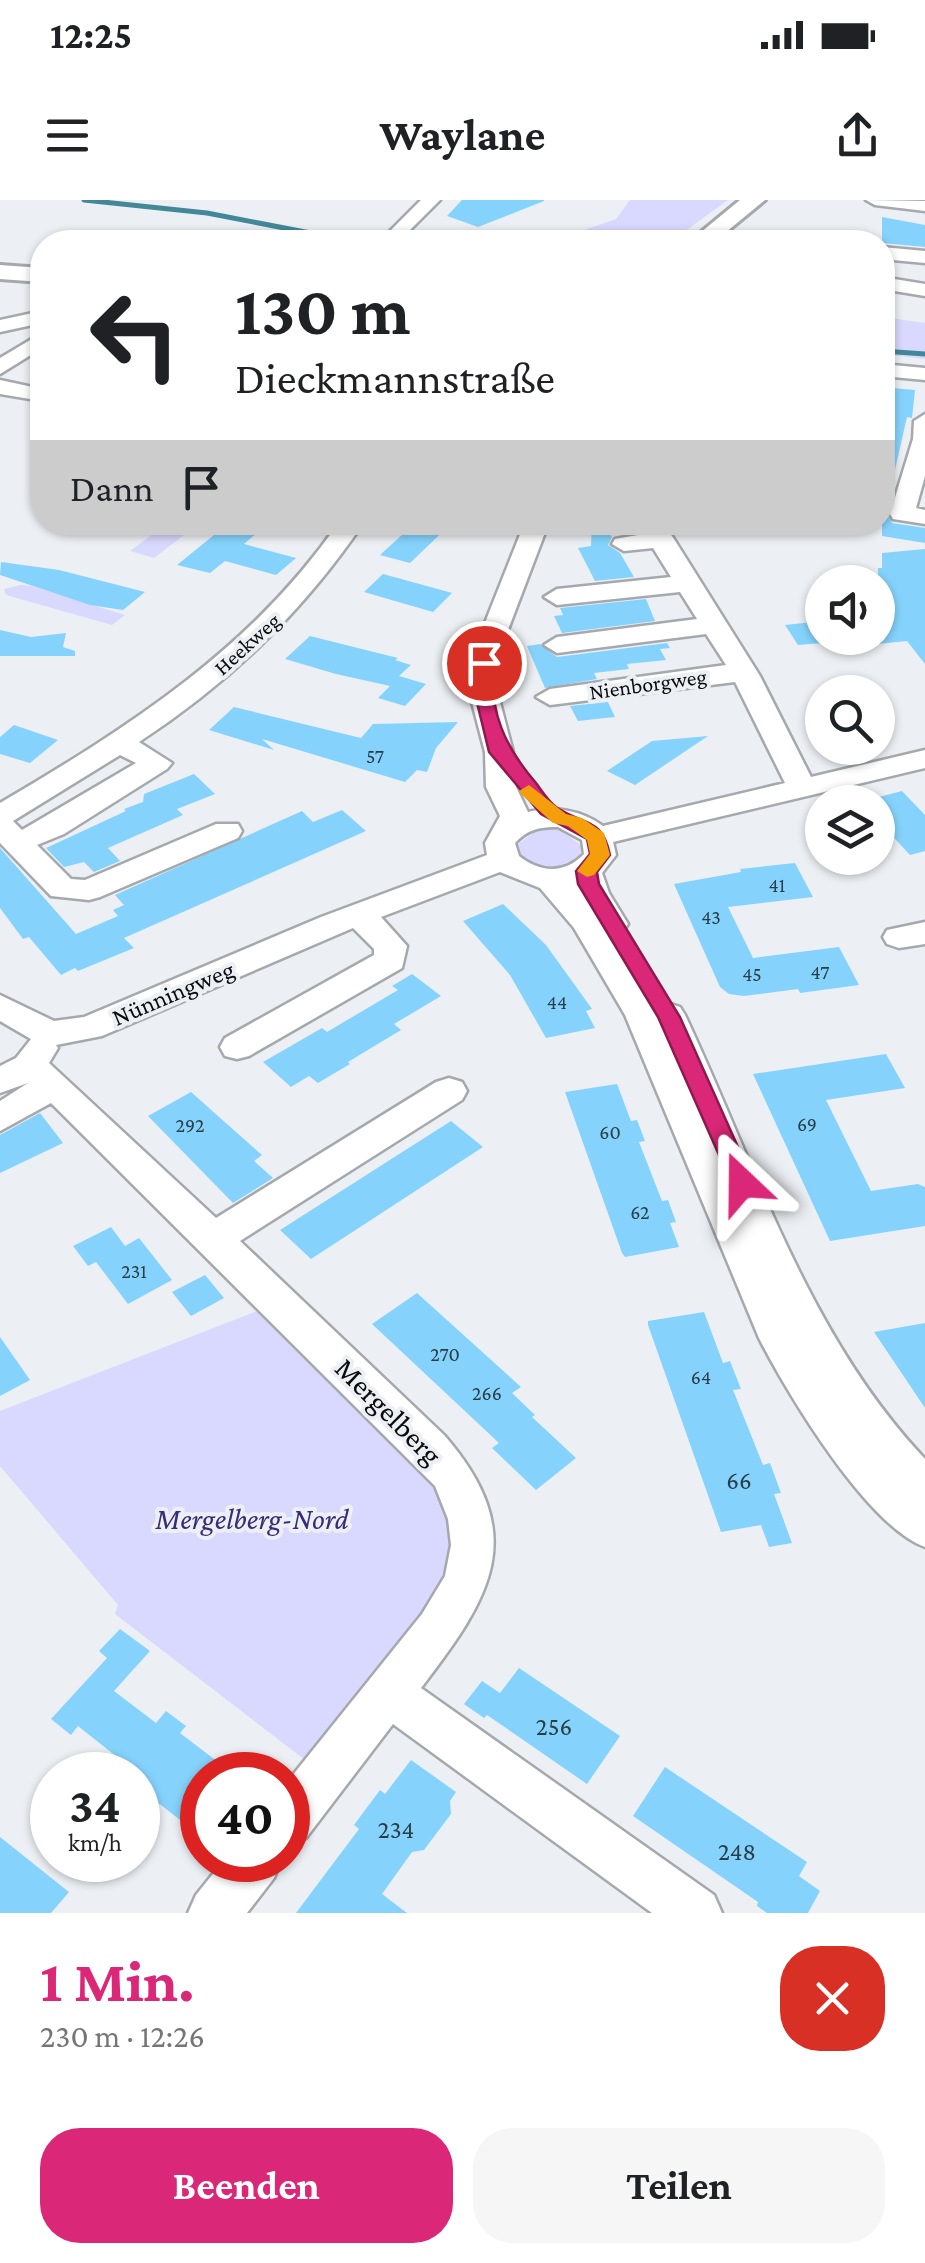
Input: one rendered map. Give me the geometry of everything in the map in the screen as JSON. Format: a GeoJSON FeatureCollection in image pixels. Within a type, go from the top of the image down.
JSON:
{"type":"FeatureCollection","features":[{"type":"Feature","properties":{"kind":"main road"},"geometry":{"type":"LineString","coordinates":[[715,230],[754,200]]}},
{"type":"Feature","properties":{"kind":"main road"},"geometry":{"type":"LineString","coordinates":[[0,272],[30,274]]}},
{"type":"Feature","properties":{"kind":"street"},"geometry":{"type":"LineString","coordinates":[[400,230],[431,200]]}},
{"type":"Feature","properties":{"kind":"street"},"geometry":{"type":"LineString","coordinates":[[874,200],[925,206]]}},
{"type":"Feature","properties":{"kind":"street"},"geometry":{"type":"LineString","coordinates":[[895,255],[925,258]]}},
{"type":"Feature","properties":{"kind":"street"},"geometry":{"type":"LineString","coordinates":[[895,284],[925,290]]}},
{"type":"Feature","properties":{"kind":"street"},"geometry":{"type":"LineString","coordinates":[[0,326],[30,320]]}},
{"type":"Feature","properties":{"kind":"street"},"geometry":{"type":"LineString","coordinates":[[0,368],[30,347]]}},
{"type":"Feature","properties":{"kind":"street"},"geometry":{"type":"LineString","coordinates":[[895,371],[925,374]]}},
{"type":"Feature","properties":{"kind":"street"},"geometry":{"type":"LineString","coordinates":[[0,387],[30,393]]}},
{"type":"Feature","properties":{"kind":"street"},"geometry":{"type":"LineString","coordinates":[[925,421],[921,461],[902,514],[925,516]]}},
{"type":"Feature","properties":{"kind":"street","name":"Heekweg"},"geometry":{"type":"LineString","coordinates":[[6,828],[52,828],[156,763],[121,744],[206,681],[282,613],[335,552],[345,535]]}},
{"type":"Feature","properties":{"kind":"street"},"geometry":{"type":"LineString","coordinates":[[532,535],[484,663],[482,686],[499,752],[501,788],[515,816],[512,828],[500,843],[504,860],[522,874],[577,862],[802,788],[920,767]]}},
{"type":"Feature","properties":{"kind":"street","name":"Nienborgweg"},"geometry":{"type":"LineString","coordinates":[[624,544],[646,535]]}},
{"type":"Feature","properties":{"kind":"street","name":"Nienborgweg"},"geometry":{"type":"LineString","coordinates":[[659,535],[746,676],[802,788]]}},
{"type":"Feature","properties":{"kind":"street"},"geometry":{"type":"LineString","coordinates":[[557,596],[689,583]]}},
{"type":"Feature","properties":{"kind":"street","name":"Nienborgweg"},"geometry":{"type":"LineString","coordinates":[[557,645],[714,625]]}},
{"type":"Feature","properties":{"kind":"street","name":"Nienborgweg"},"geometry":{"type":"LineString","coordinates":[[550,697],[732,673],[746,676]]}},
{"type":"Feature","properties":{"kind":"street"},"geometry":{"type":"LineString","coordinates":[[499,752],[531,794],[560,818]]}},
{"type":"Feature","properties":{"kind":"street"},"geometry":{"type":"LineString","coordinates":[[512,828],[534,819],[575,822],[587,922],[642,1015],[779,1338],[843,1439],[925,1528]]}},
{"type":"Feature","properties":{"kind":"street","name":"Heekweg"},"geometry":{"type":"LineString","coordinates":[[6,828],[62,889],[89,890],[227,831]]}},
{"type":"Feature","properties":{"kind":"street","name":"Nünningweg"},"geometry":{"type":"LineString","coordinates":[[49,1034],[90,1028],[115,1019],[358,914],[504,860]]}},
{"type":"Feature","properties":{"kind":"street"},"geometry":{"type":"LineString","coordinates":[[577,862],[598,902],[642,968],[682,1045],[817,1352],[869,1428],[925,1489]]}},
{"type":"Feature","properties":{"kind":"street"},"geometry":{"type":"LineString","coordinates":[[237,1047],[390,960],[392,946],[358,914]]}},
{"type":"Feature","properties":{"kind":"street"},"geometry":{"type":"LineString","coordinates":[[0,1006],[49,1034],[0,1118]]}},
{"type":"Feature","properties":{"kind":"street","name":"Mergelberg"},"geometry":{"type":"LineString","coordinates":[[27,1077],[214,1238],[429,1448],[452,1475],[462,1496],[473,1545],[467,1581],[438,1630],[310,1792]]}},
{"type":"Feature","properties":{"kind":"street"},"geometry":{"type":"LineString","coordinates":[[214,1238],[448,1090]]}},
{"type":"Feature","properties":{"kind":"street"},"geometry":{"type":"LineString","coordinates":[[388,1693],[696,1913]]}},
{"type":"Feature","properties":{"kind":"street"},"geometry":{"type":"LineString","coordinates":[[214,1913],[239,1882]]}},
{"type":"Feature","properties":{"kind":"green space"},"geometry":{"type":"Polygon","coordinates":[[[630,200],[728,200],[687,230],[584,230],[616,219],[630,200]]]}},
{"type":"Feature","properties":{"kind":"green space"},"geometry":{"type":"Polygon","coordinates":[[[895,319],[925,323],[925,359],[895,355],[895,319]]]}},
{"type":"Feature","properties":{"kind":"green space"},"geometry":{"type":"Polygon","coordinates":[[[152,535],[184,535],[154,558],[130,551],[152,535]]]}},
{"type":"Feature","properties":{"kind":"green space"},"geometry":{"type":"Polygon","coordinates":[[[21,585],[125,615],[112,625],[6,595],[4,589],[21,585]]]}},
{"type":"Feature","properties":{"kind":"green space"},"geometry":{"type":"Polygon","coordinates":[[[539,829],[561,830],[582,846],[579,858],[555,868],[530,863],[518,851],[518,844],[539,829]]]}},
{"type":"Feature","properties":{"kind":"green space","name":"Mergelberg-Nord"},"geometry":{"type":"Polygon","coordinates":[[[265,1308],[430,1474],[447,1515],[450,1535],[450,1558],[440,1595],[317,1757],[310,1759],[310,1752],[295,1752],[115,1614],[118,1605],[0,1466],[0,1411],[265,1308]]]}},
{"type":"Feature","properties":{"kind":"building"},"geometry":{"type":"Polygon","coordinates":[[[462,200],[544,201],[478,227],[447,216],[462,200]]]}},
{"type":"Feature","properties":{"kind":"building"},"geometry":{"type":"Polygon","coordinates":[[[882,217],[925,225],[925,247],[895,244],[895,230],[882,230],[882,217]]]}},
{"type":"Feature","properties":{"kind":"building"},"geometry":{"type":"Polygon","coordinates":[[[895,388],[915,390],[912,418],[907,417],[895,470],[895,388]]]}},
{"type":"Feature","properties":{"kind":"building"},"geometry":{"type":"Polygon","coordinates":[[[895,523],[925,528],[925,543],[882,536],[895,535],[895,523]]]}},
{"type":"Feature","properties":{"kind":"building"},"geometry":{"type":"Polygon","coordinates":[[[214,535],[255,535],[244,544],[296,558],[276,575],[225,561],[210,573],[177,565],[214,535]]]}},
{"type":"Feature","properties":{"kind":"building"},"geometry":{"type":"Polygon","coordinates":[[[402,535],[439,535],[410,563],[380,555],[402,535]]]}},
{"type":"Feature","properties":{"kind":"building"},"geometry":{"type":"Polygon","coordinates":[[[591,535],[611,535],[608,545],[620,553],[634,577],[595,581],[578,548],[591,546],[591,535]]]}},
{"type":"Feature","properties":{"kind":"building"},"geometry":{"type":"Polygon","coordinates":[[[925,549],[925,664],[907,641],[895,642],[895,565],[882,565],[882,553],[925,549]]]}},
{"type":"Feature","properties":{"kind":"building"},"geometry":{"type":"Polygon","coordinates":[[[1,562],[59,570],[145,592],[123,610],[90,605],[0,575],[1,562]]]}},
{"type":"Feature","properties":{"kind":"building"},"geometry":{"type":"Polygon","coordinates":[[[383,574],[452,593],[433,612],[364,592],[383,574]]]}},
{"type":"Feature","properties":{"kind":"building"},"geometry":{"type":"Polygon","coordinates":[[[646,599],[655,621],[562,633],[554,616],[563,615],[560,608],[646,599]]]}},
{"type":"Feature","properties":{"kind":"building"},"geometry":{"type":"Polygon","coordinates":[[[805,623],[805,644],[798,645],[785,625],[805,623]]]}},
{"type":"Feature","properties":{"kind":"building"},"geometry":{"type":"Polygon","coordinates":[[[0,630],[31,637],[66,633],[63,647],[75,651],[75,656],[0,656],[0,630]]]}},
{"type":"Feature","properties":{"kind":"building"},"geometry":{"type":"Polygon","coordinates":[[[310,636],[398,658],[395,660],[411,665],[399,676],[426,684],[405,706],[378,698],[390,686],[285,659],[310,636]]]}},
{"type":"Feature","properties":{"kind":"building"},"geometry":{"type":"Polygon","coordinates":[[[667,643],[670,648],[660,649],[666,660],[627,664],[629,669],[594,673],[597,679],[545,688],[527,646],[540,644],[557,657],[667,643]]]}},
{"type":"Feature","properties":{"kind":"building"},"geometry":{"type":"Polygon","coordinates":[[[608,702],[615,717],[578,721],[570,706],[608,702]]]}},
{"type":"Feature","properties":{"kind":"building"},"geometry":{"type":"Polygon","coordinates":[[[234,707],[361,738],[373,724],[458,722],[436,748],[427,772],[417,770],[405,782],[262,739],[274,750],[209,730],[234,707]]]}},
{"type":"Feature","properties":{"kind":"building"},"geometry":{"type":"Polygon","coordinates":[[[14,725],[58,740],[30,763],[0,754],[0,737],[14,725]]]}},
{"type":"Feature","properties":{"kind":"building"},"geometry":{"type":"Polygon","coordinates":[[[708,736],[635,785],[607,771],[652,741],[708,736]]]}},
{"type":"Feature","properties":{"kind":"building"},"geometry":{"type":"Polygon","coordinates":[[[194,774],[215,794],[177,809],[183,815],[108,848],[120,861],[94,872],[84,862],[64,867],[46,848],[143,802],[144,794],[194,774]]]}},
{"type":"Feature","properties":{"kind":"building"},"geometry":{"type":"Polygon","coordinates":[[[902,791],[925,815],[925,851],[910,855],[895,839],[895,793],[902,791]]]}},
{"type":"Feature","properties":{"kind":"building"},"geometry":{"type":"Polygon","coordinates":[[[342,810],[366,831],[124,938],[134,948],[78,971],[75,968],[61,975],[29,937],[23,939],[0,908],[0,848],[76,934],[118,916],[113,910],[124,905],[115,895],[302,811],[313,822],[342,810]]]}},
{"type":"Feature","properties":{"kind":"building"},"geometry":{"type":"Polygon","coordinates":[[[795,863],[813,897],[728,907],[753,958],[839,947],[859,985],[800,993],[798,989],[744,996],[729,994],[720,987],[674,884],[741,872],[740,869],[795,863]]]}},
{"type":"Feature","properties":{"kind":"building"},"geometry":{"type":"Polygon","coordinates":[[[503,904],[546,945],[592,1009],[586,1011],[595,1028],[546,1038],[510,975],[463,921],[503,904]]]}},
{"type":"Feature","properties":{"kind":"building"},"geometry":{"type":"Polygon","coordinates":[[[412,974],[441,996],[394,1024],[401,1030],[318,1083],[309,1076],[291,1087],[263,1062],[322,1028],[327,1032],[398,990],[392,986],[412,974]]]}},
{"type":"Feature","properties":{"kind":"building"},"geometry":{"type":"Polygon","coordinates":[[[886,1054],[905,1088],[826,1100],[871,1191],[918,1184],[925,1187],[925,1226],[830,1241],[753,1074],[886,1054]]]}},
{"type":"Feature","properties":{"kind":"building"},"geometry":{"type":"Polygon","coordinates":[[[617,1084],[631,1121],[637,1120],[645,1141],[639,1142],[662,1201],[668,1200],[676,1222],[670,1223],[679,1247],[625,1257],[622,1253],[565,1092],[617,1084]]]}},
{"type":"Feature","properties":{"kind":"building"},"geometry":{"type":"Polygon","coordinates":[[[191,1092],[262,1155],[254,1161],[273,1178],[233,1203],[148,1116],[191,1092]]]}},
{"type":"Feature","properties":{"kind":"building"},"geometry":{"type":"Polygon","coordinates":[[[40,1113],[63,1143],[0,1173],[0,1135],[40,1113]]]}},
{"type":"Feature","properties":{"kind":"building"},"geometry":{"type":"Polygon","coordinates":[[[451,1121],[483,1147],[311,1259],[280,1230],[451,1121]]]}},
{"type":"Feature","properties":{"kind":"building"},"geometry":{"type":"Polygon","coordinates":[[[111,1227],[125,1246],[139,1238],[172,1280],[128,1304],[96,1262],[88,1266],[73,1246],[111,1227]]]}},
{"type":"Feature","properties":{"kind":"building"},"geometry":{"type":"Polygon","coordinates":[[[205,1275],[224,1298],[191,1316],[172,1292],[205,1275]]]}},
{"type":"Feature","properties":{"kind":"building"},"geometry":{"type":"Polygon","coordinates":[[[417,1293],[521,1387],[512,1393],[576,1458],[536,1490],[492,1448],[499,1443],[372,1324],[417,1293]]]}},
{"type":"Feature","properties":{"kind":"building"},"geometry":{"type":"Polygon","coordinates":[[[704,1312],[723,1363],[730,1361],[741,1389],[733,1390],[763,1465],[770,1463],[781,1493],[774,1494],[792,1543],[769,1547],[761,1525],[721,1532],[648,1325],[648,1321],[704,1312]]]}},
{"type":"Feature","properties":{"kind":"building"},"geometry":{"type":"Polygon","coordinates":[[[925,1323],[925,1408],[874,1332],[925,1323]]]}},
{"type":"Feature","properties":{"kind":"building"},"geometry":{"type":"Polygon","coordinates":[[[0,1337],[30,1380],[0,1396],[0,1337]]]}},
{"type":"Feature","properties":{"kind":"building"},"geometry":{"type":"Polygon","coordinates":[[[120,1629],[150,1651],[114,1691],[156,1723],[166,1711],[186,1726],[180,1733],[205,1752],[180,1752],[180,1820],[160,1805],[160,1752],[111,1752],[78,1726],[71,1735],[51,1719],[107,1658],[99,1651],[120,1629]]]}},
{"type":"Feature","properties":{"kind":"building"},"geometry":{"type":"Polygon","coordinates":[[[519,1668],[620,1736],[587,1784],[487,1715],[484,1718],[464,1704],[482,1681],[500,1693],[519,1668]]]}},
{"type":"Feature","properties":{"kind":"building"},"geometry":{"type":"Polygon","coordinates":[[[411,1760],[456,1792],[450,1801],[451,1814],[424,1850],[412,1852],[382,1894],[407,1913],[296,1913],[359,1829],[354,1825],[380,1790],[385,1794],[411,1760]]]}},
{"type":"Feature","properties":{"kind":"building"},"geometry":{"type":"Polygon","coordinates":[[[665,1767],[807,1862],[799,1876],[820,1891],[808,1913],[767,1913],[757,1906],[758,1902],[633,1816],[665,1767]]]}},
{"type":"Feature","properties":{"kind":"building"},"geometry":{"type":"Polygon","coordinates":[[[0,1837],[30,1861],[30,1882],[56,1882],[69,1892],[51,1913],[0,1913],[0,1837]]]}},
{"type":"Feature","properties":{"kind":"waterway"},"geometry":{"type":"LineString","coordinates":[[84,200],[207,213],[295,230]]}},
{"type":"Feature","properties":{"kind":"waterway"},"geometry":{"type":"LineString","coordinates":[[895,352],[925,354]]}},
{"type":"Feature","properties":{"kind":"slow traffic"},"geometry":{"type":"LineString","coordinates":[[529,791],[548,810],[588,828],[596,837],[600,855],[587,871]]}},
{"type":"Feature","properties":{"kind":"route"},"geometry":{"type":"LineString","coordinates":[[484,663],[482,686],[499,752],[548,810],[588,828],[596,837],[600,855],[586,871],[589,884],[669,1017],[742,1183]]}}]}
